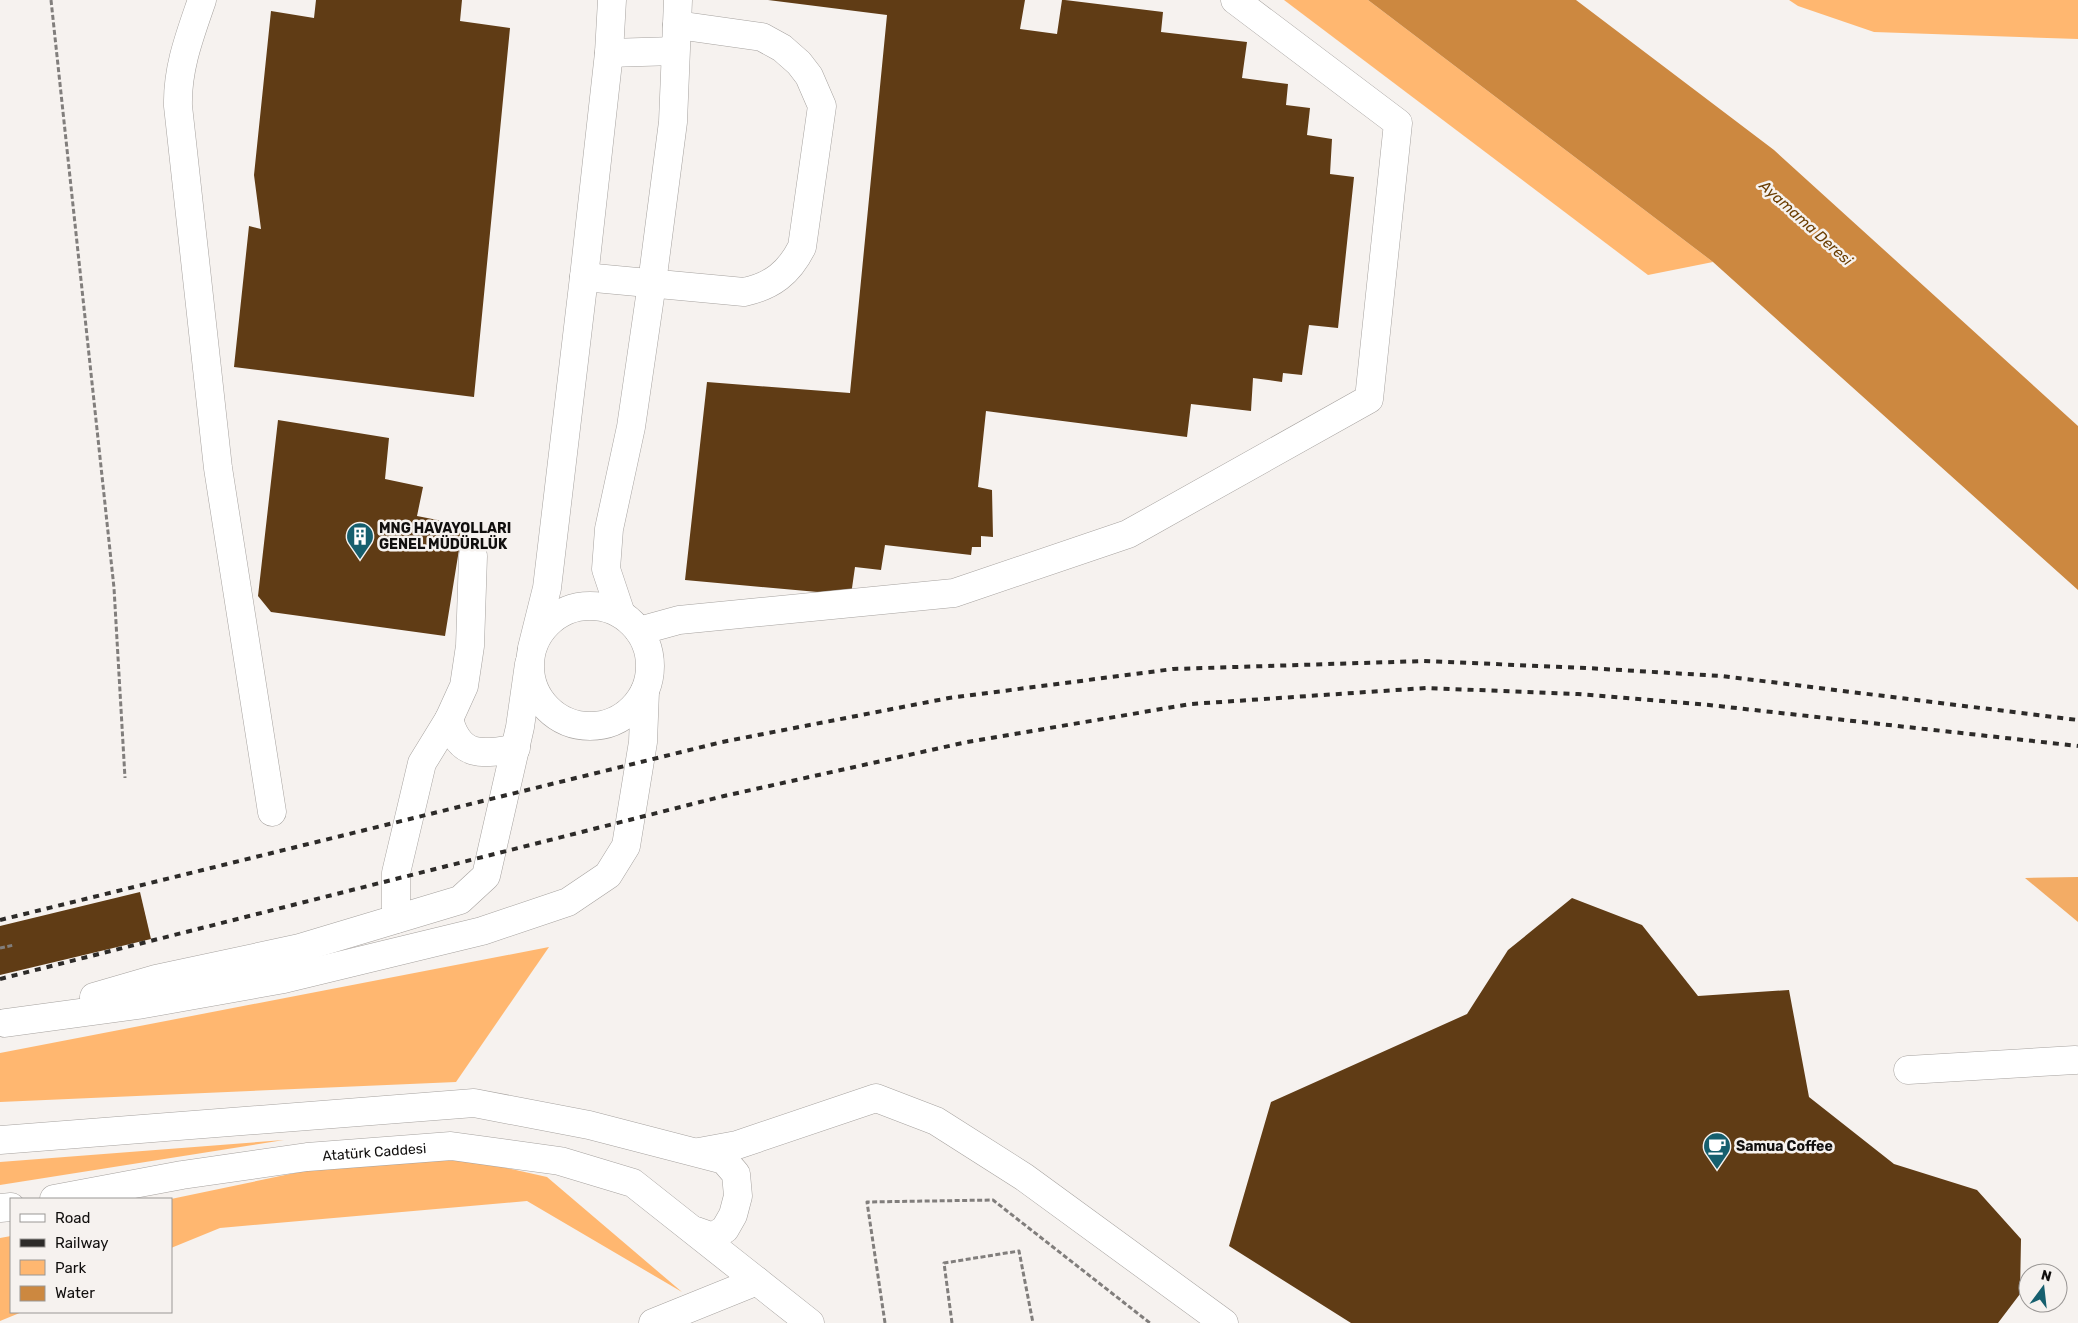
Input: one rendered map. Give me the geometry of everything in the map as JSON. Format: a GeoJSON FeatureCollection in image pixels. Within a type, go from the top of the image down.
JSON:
{"type":"FeatureCollection","features":[{"type":"Feature","properties":{"kind":"street"},"geometry":{"type":"LineString","coordinates":[[202,0],[182,62],[179,77],[178,106],[218,468],[272,812]]}},
{"type":"Feature","properties":{"kind":"street"},"geometry":{"type":"LineString","coordinates":[[2,1024],[156,979],[300,948],[460,900],[486,876],[516,748],[530,656],[547,588],[584,277],[612,0]]}},
{"type":"Feature","properties":{"kind":"street"},"geometry":{"type":"LineString","coordinates":[[677,25],[672,122],[652,283],[631,427],[608,529],[606,569],[630,622],[647,645],[650,660],[650,676],[645,691],[633,708],[616,720],[596,726],[576,725],[557,717],[542,703],[532,685],[530,656],[540,632],[552,618],[568,609],[585,605],[604,607],[630,622],[679,620],[954,593],[1128,534],[1369,399],[1398,122],[1235,0]]}},
{"type":"Feature","properties":{"kind":"street"},"geometry":{"type":"LineString","coordinates":[[584,277],[744,292],[759,289],[784,275],[795,262],[806,232],[822,106],[809,76],[799,63],[782,48],[762,37],[677,25],[608,53]]}},
{"type":"Feature","properties":{"kind":"street"},"geometry":{"type":"LineString","coordinates":[[396,919],[396,873],[422,763],[449,719],[464,686],[470,646],[473,556]]}},
{"type":"Feature","properties":{"kind":"street"},"geometry":{"type":"LineString","coordinates":[[2,1024],[138,1005],[284,979],[482,931],[568,902],[608,875],[626,846],[644,742],[645,691]]}},
{"type":"Feature","properties":{"kind":"street"},"geometry":{"type":"LineString","coordinates":[[449,719],[453,733],[467,748],[486,754],[516,748]]}},
{"type":"Feature","properties":{"kind":"street"},"geometry":{"type":"LineString","coordinates":[[1908,1070],[2074,1060]]}},
{"type":"Feature","properties":{"kind":"street"},"geometry":{"type":"LineString","coordinates":[[697,1153],[737,1145],[876,1098],[936,1121],[1024,1177],[1224,1323]]}},
{"type":"Feature","properties":{"kind":"street"},"geometry":{"type":"LineString","coordinates":[[0,1140],[474,1103],[589,1125],[724,1160],[736,1174],[738,1196],[733,1215],[725,1229],[713,1237],[688,1225]]}},
{"type":"Feature","properties":{"kind":"street","name":"Atatürk Caddesi"},"geometry":{"type":"LineString","coordinates":[[59,1198],[182,1175],[307,1157],[451,1146],[560,1161],[634,1183],[810,1323]]}},
{"type":"Feature","properties":{"kind":"street"},"geometry":{"type":"LineString","coordinates":[[653,1323],[757,1281]]}},
{"type":"Feature","properties":{"kind":"path"},"geometry":{"type":"LineString","coordinates":[[51,0],[114,588],[125,778]]}},
{"type":"Feature","properties":{"kind":"path"},"geometry":{"type":"LineString","coordinates":[[0,948],[14,945]]}},
{"type":"Feature","properties":{"kind":"path"},"geometry":{"type":"LineString","coordinates":[[885,1323],[867,1202],[993,1200],[1150,1323]]}},
{"type":"Feature","properties":{"kind":"path"},"geometry":{"type":"LineString","coordinates":[[952,1323],[944,1263],[1020,1251],[1033,1323]]}},
{"type":"Feature","properties":{"kind":"green space"},"geometry":{"type":"Polygon","coordinates":[[[1284,0],[1368,0],[1713,262],[1648,275],[1284,0]]]}},
{"type":"Feature","properties":{"kind":"green space"},"geometry":{"type":"Polygon","coordinates":[[[1789,0],[2078,0],[2078,39],[1874,32],[1798,6],[1789,0]]]}},
{"type":"Feature","properties":{"kind":"green space"},"geometry":{"type":"Polygon","coordinates":[[[549,947],[456,1082],[0,1102],[0,1053],[549,947]]]}},
{"type":"Feature","properties":{"kind":"green space"},"geometry":{"type":"Polygon","coordinates":[[[284,1140],[0,1185],[0,1162],[284,1140]]]}},
{"type":"Feature","properties":{"kind":"green space"},"geometry":{"type":"Polygon","coordinates":[[[454,1156],[547,1177],[682,1292],[527,1201],[220,1228],[172,1248],[172,1199],[314,1169],[454,1156]]]}},
{"type":"Feature","properties":{"kind":"green space"},"geometry":{"type":"Polygon","coordinates":[[[10,1236],[10,1313],[20,1313],[0,1321],[0,1238],[10,1236]]]}},
{"type":"Feature","properties":{"kind":"shaded area"},"geometry":{"type":"Polygon","coordinates":[[[2078,877],[2078,922],[2025,878],[2078,877]]]}},
{"type":"Feature","properties":{"kind":"water","name":"Ayamama Deresi"},"geometry":{"type":"Polygon","coordinates":[[[1368,0],[1576,0],[1774,150],[2078,426],[2078,590],[1713,262],[1368,0]]]}},
{"type":"Feature","properties":{"kind":"building"},"geometry":{"type":"Polygon","coordinates":[[[316,0],[462,0],[460,21],[510,28],[474,397],[234,367],[249,226],[261,229],[254,175],[271,11],[314,18],[316,0]]]}},
{"type":"Feature","properties":{"kind":"building"},"geometry":{"type":"Polygon","coordinates":[[[768,0],[1025,0],[1020,29],[1057,34],[1062,0],[1065,0],[1163,12],[1161,32],[1247,42],[1242,78],[1288,84],[1286,105],[1310,108],[1307,135],[1332,139],[1330,174],[1354,177],[1338,328],[1309,325],[1302,375],[1283,373],[1282,382],[1253,378],[1251,411],[1191,404],[1187,437],[986,411],[978,487],[992,490],[993,537],[981,536],[981,547],[972,547],[971,555],[885,545],[881,570],[855,567],[851,595],[685,580],[707,382],[850,393],[887,15],[768,0]]]}},
{"type":"Feature","properties":{"kind":"building","name":"MNG HAVAYOLLARI GENEL MÜDÜRLÜK"},"geometry":{"type":"Polygon","coordinates":[[[278,420],[389,438],[385,479],[423,487],[417,516],[463,525],[445,636],[271,612],[258,596],[278,420]]]}},
{"type":"Feature","properties":{"kind":"building"},"geometry":{"type":"Polygon","coordinates":[[[140,892],[151,939],[0,975],[0,926],[140,892]]]}},
{"type":"Feature","properties":{"kind":"building"},"geometry":{"type":"Polygon","coordinates":[[[1572,898],[1642,925],[1698,996],[1789,990],[1809,1097],[1894,1164],[1977,1190],[2021,1239],[2021,1263],[2018,1263],[2018,1297],[1998,1323],[1351,1323],[1229,1246],[1271,1102],[1467,1014],[1508,950],[1572,898]]]}},
{"type":"Feature","properties":{"kind":"railway"},"geometry":{"type":"LineString","coordinates":[[0,920],[722,742],[949,698],[1173,669],[1424,661],[1586,668],[1722,676],[2078,720]]}},
{"type":"Feature","properties":{"kind":"railway"},"geometry":{"type":"LineString","coordinates":[[0,979],[724,796],[967,742],[1191,704],[1426,688],[1578,694],[1709,705],[2078,746]]}},
{"type":"Feature","properties":{"kind":"place","name":"MNG HAVAYOLLARI GENEL MÜDÜRLÜK"},"geometry":{"type":"Point","coordinates":[360,560]}},
{"type":"Feature","properties":{"kind":"place","name":"Samua Coffee"},"geometry":{"type":"Point","coordinates":[1717,1170]}}]}
